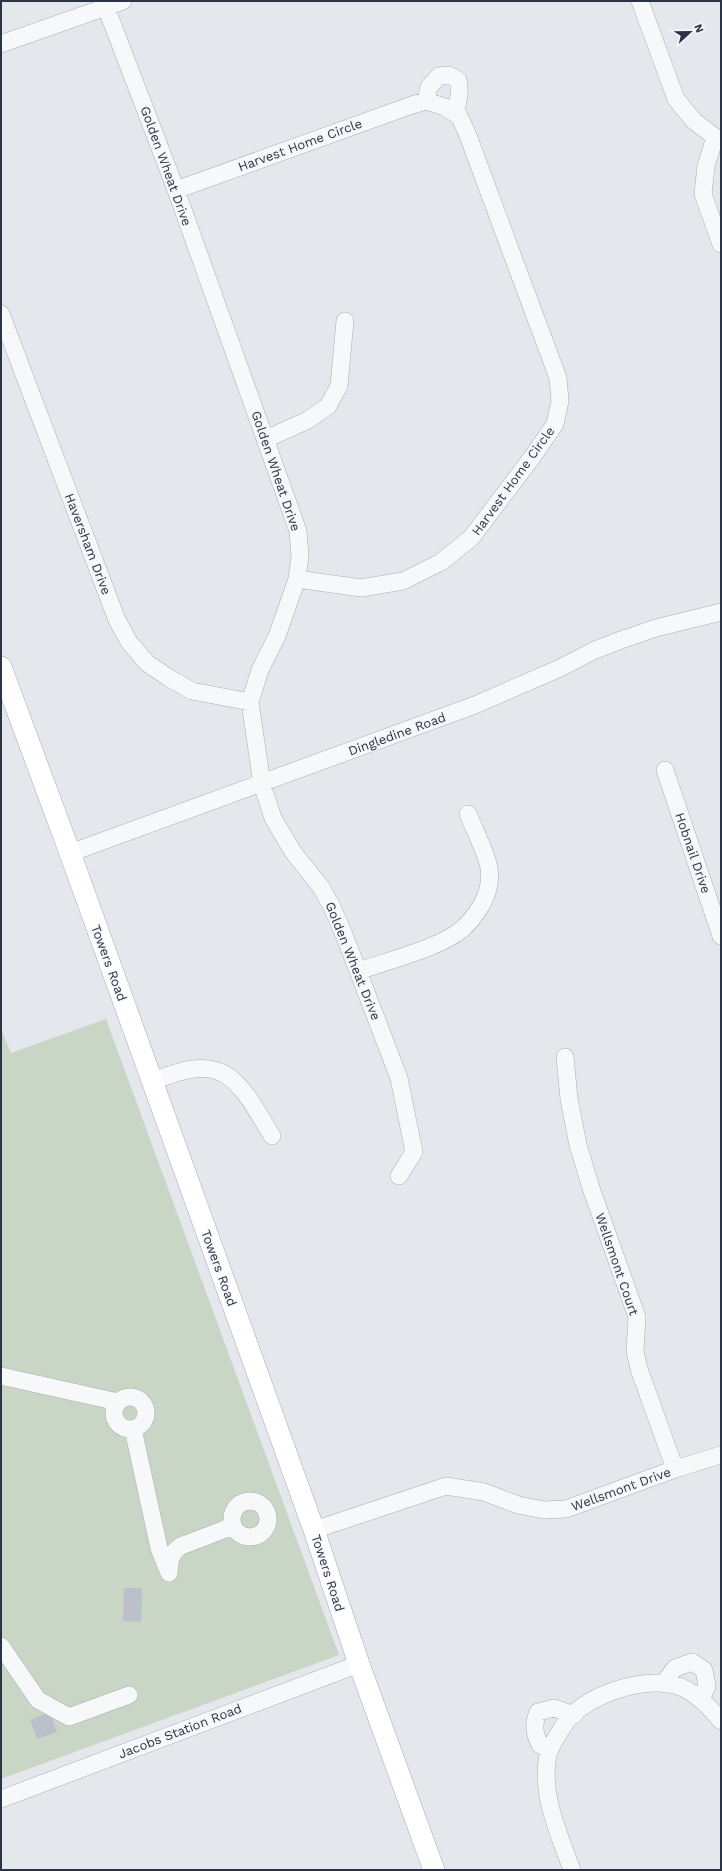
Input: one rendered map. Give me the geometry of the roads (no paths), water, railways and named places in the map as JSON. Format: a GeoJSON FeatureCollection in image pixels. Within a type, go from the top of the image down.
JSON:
{"type":"FeatureCollection","features":[{"type":"Feature","properties":{"kind":"main road","name":"Towers Road"},"geometry":{"type":"LineString","coordinates":[[1,667],[70,853],[314,1530],[359,1664],[434,1870]]}},
{"type":"Feature","properties":{"kind":"street"},"geometry":{"type":"LineString","coordinates":[[1,44],[124,1]]}},
{"type":"Feature","properties":{"kind":"street"},"geometry":{"type":"LineString","coordinates":[[640,1],[676,99],[694,122],[718,139],[706,166],[703,194],[721,244]]}},
{"type":"Feature","properties":{"kind":"street","name":"Golden Wheat Drive"},"geometry":{"type":"LineString","coordinates":[[106,7],[176,190],[298,531],[300,556],[297,579],[277,636],[260,670],[250,702],[262,784],[273,818],[293,852],[321,887],[331,905],[359,971],[399,1078],[414,1152],[399,1176]]}},
{"type":"Feature","properties":{"kind":"street"},"geometry":{"type":"LineString","coordinates":[[449,75],[458,80],[460,86],[459,98],[455,113],[445,107],[426,101],[429,87],[439,76],[449,75]]}},
{"type":"Feature","properties":{"kind":"street","name":"Harvest Home Circle"},"geometry":{"type":"LineString","coordinates":[[176,190],[426,101]]}},
{"type":"Feature","properties":{"kind":"street","name":"Harvest Home Circle"},"geometry":{"type":"LineString","coordinates":[[297,579],[361,588],[403,581],[441,562],[471,538],[533,456],[555,424],[560,401],[558,378],[467,133],[459,116],[455,113]]}},
{"type":"Feature","properties":{"kind":"street","name":"Haversham Drive"},"geometry":{"type":"LineString","coordinates":[[1,314],[117,620],[129,642],[147,663],[192,691],[250,702]]}},
{"type":"Feature","properties":{"kind":"street"},"geometry":{"type":"LineString","coordinates":[[266,439],[308,420],[328,406],[339,386],[345,321]]}},
{"type":"Feature","properties":{"kind":"street","name":"Dingledine Road"},"geometry":{"type":"LineString","coordinates":[[70,853],[475,705],[560,668],[595,650],[622,640],[656,628],[721,612]]}},
{"type":"Feature","properties":{"kind":"street","name":"Hobnail Drive"},"geometry":{"type":"LineString","coordinates":[[665,770],[721,936]]}},
{"type":"Feature","properties":{"kind":"street"},"geometry":{"type":"LineString","coordinates":[[359,971],[436,944],[452,936],[467,924],[477,913],[486,895],[490,882],[489,867],[468,814]]}},
{"type":"Feature","properties":{"kind":"street","name":"Wellsmont Court"},"geometry":{"type":"LineString","coordinates":[[565,1057],[578,1145],[591,1188],[637,1317],[635,1351],[639,1369],[675,1468]]}},
{"type":"Feature","properties":{"kind":"street"},"geometry":{"type":"LineString","coordinates":[[152,1082],[179,1071],[199,1067],[211,1068],[223,1073],[232,1078],[240,1087],[272,1136]]}},
{"type":"Feature","properties":{"kind":"street"},"geometry":{"type":"LineString","coordinates":[[1,1376],[118,1402],[128,1397],[142,1403],[146,1413],[145,1419],[133,1429],[123,1428],[116,1422],[114,1412],[118,1402]]}},
{"type":"Feature","properties":{"kind":"street"},"geometry":{"type":"LineString","coordinates":[[133,1429],[159,1548],[169,1573],[170,1558],[174,1551],[181,1546],[233,1526]]}},
{"type":"Feature","properties":{"kind":"street","name":"Wellsmont Drive"},"geometry":{"type":"LineString","coordinates":[[314,1530],[446,1486],[484,1492],[518,1505],[544,1510],[566,1509],[675,1468],[721,1455]]}},
{"type":"Feature","properties":{"kind":"street"},"geometry":{"type":"LineString","coordinates":[[1,1646],[38,1700],[69,1717],[129,1695]]}},
{"type":"Feature","properties":{"kind":"street"},"geometry":{"type":"LineString","coordinates":[[663,1684],[675,1668],[692,1662],[704,1670],[707,1686],[702,1700]]}},
{"type":"Feature","properties":{"kind":"street","name":"Jacobs Station Road"},"geometry":{"type":"LineString","coordinates":[[1,1799],[359,1664]]}},
{"type":"Feature","properties":{"kind":"street"},"geometry":{"type":"LineString","coordinates":[[572,1870],[550,1804],[547,1787],[547,1768],[550,1750],[569,1718],[610,1692],[640,1685],[671,1684],[702,1700],[721,1721]]}},
{"type":"Feature","properties":{"kind":"street"},"geometry":{"type":"LineString","coordinates":[[550,1750],[540,1745],[536,1736],[534,1723],[538,1712],[554,1708],[574,1714]]}}]}
